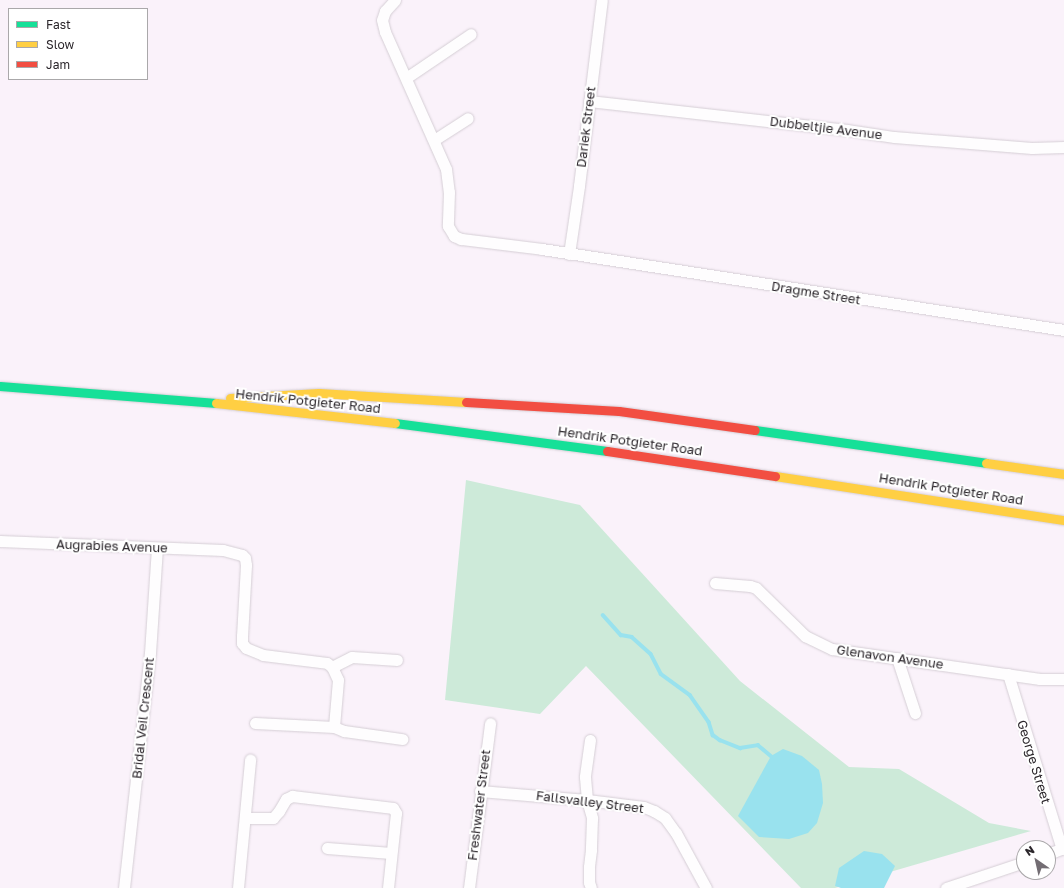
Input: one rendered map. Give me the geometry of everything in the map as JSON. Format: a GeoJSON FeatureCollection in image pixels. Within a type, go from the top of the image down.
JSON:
{"type":"FeatureCollection","features":[{"type":"Feature","properties":{"kind":"main road","name":"Hendrik Potgieter Road"},"geometry":{"type":"LineString","coordinates":[[0,386],[191,400],[412,425],[680,461],[1064,520]]}},
{"type":"Feature","properties":{"kind":"main road","name":"Hendrik Potgieter Road"},"geometry":{"type":"LineString","coordinates":[[191,400],[319,393],[619,412],[1064,474]]}},
{"type":"Feature","properties":{"kind":"street"},"geometry":{"type":"LineString","coordinates":[[395,0],[384,11],[382,20],[385,32],[434,140],[468,118]]}},
{"type":"Feature","properties":{"kind":"street","name":"Dariek Street"},"geometry":{"type":"LineString","coordinates":[[569,254],[602,0]]}},
{"type":"Feature","properties":{"kind":"street"},"geometry":{"type":"LineString","coordinates":[[406,78],[471,34]]}},
{"type":"Feature","properties":{"kind":"street","name":"Dubbeltjie Avenue"},"geometry":{"type":"LineString","coordinates":[[589,101],[847,130],[894,137],[1032,148],[1064,147]]}},
{"type":"Feature","properties":{"kind":"street","name":"Dragme Street"},"geometry":{"type":"LineString","coordinates":[[434,140],[446,169],[449,192],[448,226],[454,236],[461,239],[569,254],[1064,330]]}},
{"type":"Feature","properties":{"kind":"street","name":"Augrabies Avenue"},"geometry":{"type":"LineString","coordinates":[[0,541],[223,550],[237,552],[245,558],[242,643],[246,648],[263,655],[321,661],[332,667]]}},
{"type":"Feature","properties":{"kind":"street","name":"Bridal Veil Crescent"},"geometry":{"type":"LineString","coordinates":[[124,888],[150,654],[157,548]]}},
{"type":"Feature","properties":{"kind":"street","name":"Glenavon Avenue"},"geometry":{"type":"LineString","coordinates":[[715,583],[750,586],[756,588],[805,636],[832,649],[1040,679],[1064,679]]}},
{"type":"Feature","properties":{"kind":"street"},"geometry":{"type":"LineString","coordinates":[[334,727],[338,680],[332,667],[352,657],[397,660]]}},
{"type":"Feature","properties":{"kind":"street"},"geometry":{"type":"LineString","coordinates":[[897,658],[915,712]]}},
{"type":"Feature","properties":{"kind":"street","name":"George Street"},"geometry":{"type":"LineString","coordinates":[[1008,674],[1063,849]]}},
{"type":"Feature","properties":{"kind":"street"},"geometry":{"type":"LineString","coordinates":[[255,723],[334,727],[344,731],[402,739]]}},
{"type":"Feature","properties":{"kind":"street","name":"Freshwater Street"},"geometry":{"type":"LineString","coordinates":[[469,888],[480,791],[490,723]]}},
{"type":"Feature","properties":{"kind":"street"},"geometry":{"type":"LineString","coordinates":[[590,740],[585,777],[587,800],[592,818],[589,867],[589,882],[591,888]]}},
{"type":"Feature","properties":{"kind":"street"},"geometry":{"type":"LineString","coordinates":[[238,888],[246,818],[250,760]]}},
{"type":"Feature","properties":{"kind":"street","name":"Fallsvalley Street"},"geometry":{"type":"LineString","coordinates":[[480,791],[587,800],[644,807],[665,818],[676,833],[706,888]]}},
{"type":"Feature","properties":{"kind":"street"},"geometry":{"type":"LineString","coordinates":[[246,818],[273,818],[286,799],[292,796],[390,807],[395,810],[396,816],[390,853],[388,888]]}},
{"type":"Feature","properties":{"kind":"street"},"geometry":{"type":"LineString","coordinates":[[327,848],[390,853]]}},
{"type":"Feature","properties":{"kind":"street"},"geometry":{"type":"LineString","coordinates":[[946,888],[1016,865]]}},
{"type":"Feature","properties":{"kind":"green space"},"geometry":{"type":"Polygon","coordinates":[[[466,480],[580,505],[740,681],[849,767],[899,769],[989,823],[1031,831],[835,888],[801,888],[586,666],[540,714],[445,700],[466,480]]]}},
{"type":"Feature","properties":{"kind":"water"},"geometry":{"type":"Polygon","coordinates":[[[783,749],[802,756],[819,770],[822,784],[823,803],[817,823],[808,833],[789,839],[759,837],[738,816],[771,756],[783,749]]]}},
{"type":"Feature","properties":{"kind":"water"},"geometry":{"type":"Polygon","coordinates":[[[864,851],[882,854],[895,866],[884,888],[841,888],[835,886],[839,868],[864,851]]]}},
{"type":"Feature","properties":{"kind":"waterway"},"geometry":{"type":"LineString","coordinates":[[603,615],[621,635],[632,637],[651,654],[661,674],[690,695],[709,722],[713,735],[720,740],[740,748],[758,745],[771,756]]}},
{"type":"Feature","properties":{"kind":"traffic: fast"},"geometry":{"type":"LineString","coordinates":[[0,386],[216,403]]}},
{"type":"Feature","properties":{"kind":"traffic: fast"},"geometry":{"type":"LineString","coordinates":[[395,423],[607,451]]}},
{"type":"Feature","properties":{"kind":"traffic: fast"},"geometry":{"type":"LineString","coordinates":[[755,430],[986,463]]}},
{"type":"Feature","properties":{"kind":"traffic: slow"},"geometry":{"type":"LineString","coordinates":[[230,398],[319,393],[466,402]]}},
{"type":"Feature","properties":{"kind":"traffic: slow"},"geometry":{"type":"LineString","coordinates":[[216,403],[395,423]]}},
{"type":"Feature","properties":{"kind":"traffic: slow"},"geometry":{"type":"LineString","coordinates":[[986,463],[1064,474]]}},
{"type":"Feature","properties":{"kind":"traffic: slow"},"geometry":{"type":"LineString","coordinates":[[775,476],[1064,520]]}},
{"type":"Feature","properties":{"kind":"traffic: jam"},"geometry":{"type":"LineString","coordinates":[[466,402],[619,411],[755,430]]}},
{"type":"Feature","properties":{"kind":"traffic: jam"},"geometry":{"type":"LineString","coordinates":[[607,451],[775,476]]}}]}
